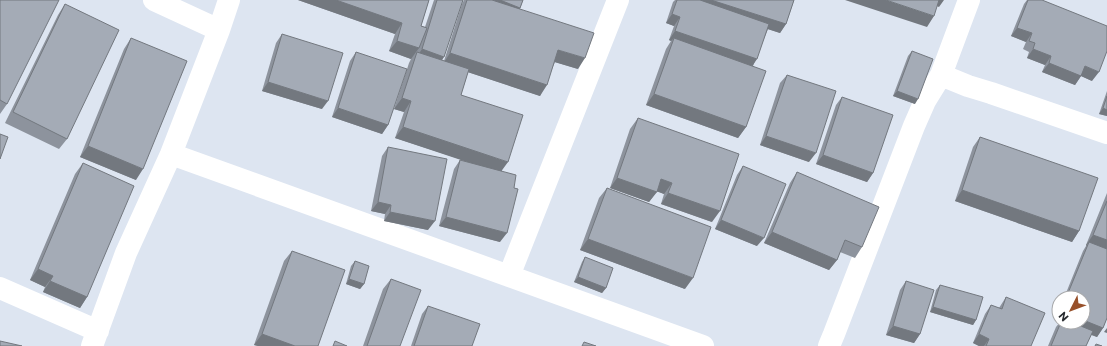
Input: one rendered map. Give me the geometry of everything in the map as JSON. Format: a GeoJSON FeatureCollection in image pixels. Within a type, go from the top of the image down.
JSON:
{"type":"FeatureCollection","features":[{"type":"Feature","properties":{"kind":"street"},"geometry":{"type":"LineString","coordinates":[[154,0],[219,30]]}},
{"type":"Feature","properties":{"kind":"street"},"geometry":{"type":"LineString","coordinates":[[0,288],[95,339],[126,253],[171,154],[219,30],[229,0]]}},
{"type":"Feature","properties":{"kind":"street"},"geometry":{"type":"LineString","coordinates":[[509,276],[618,0]]}},
{"type":"Feature","properties":{"kind":"street"},"geometry":{"type":"LineString","coordinates":[[829,346],[914,126],[925,101],[941,75],[969,0]]}},
{"type":"Feature","properties":{"kind":"street"},"geometry":{"type":"LineString","coordinates":[[941,75],[968,86],[1107,133]]}},
{"type":"Feature","properties":{"kind":"street"},"geometry":{"type":"LineString","coordinates":[[171,154],[703,346]]}},
{"type":"Feature","properties":{"kind":"building"},"geometry":{"type":"Polygon","coordinates":[[[0,0],[59,0],[7,104],[0,100],[0,0]]]}},
{"type":"Feature","properties":{"kind":"building"},"geometry":{"type":"Polygon","coordinates":[[[336,0],[429,0],[421,26],[427,28],[419,48],[397,41],[402,23],[336,0]]]}},
{"type":"Feature","properties":{"kind":"building"},"geometry":{"type":"Polygon","coordinates":[[[437,0],[463,0],[444,57],[422,49],[437,0]]]}},
{"type":"Feature","properties":{"kind":"building"},"geometry":{"type":"Polygon","coordinates":[[[467,0],[492,0],[594,33],[585,58],[558,50],[547,85],[450,53],[467,0]]]}},
{"type":"Feature","properties":{"kind":"building"},"geometry":{"type":"Polygon","coordinates":[[[500,0],[523,0],[520,8],[500,0]]]}},
{"type":"Feature","properties":{"kind":"building"},"geometry":{"type":"Polygon","coordinates":[[[677,0],[700,0],[769,24],[757,59],[675,31],[680,17],[672,14],[677,0]]]}},
{"type":"Feature","properties":{"kind":"building"},"geometry":{"type":"Polygon","coordinates":[[[711,0],[794,0],[786,24],[711,0]]]}},
{"type":"Feature","properties":{"kind":"building"},"geometry":{"type":"Polygon","coordinates":[[[886,0],[939,0],[934,16],[886,0]]]}},
{"type":"Feature","properties":{"kind":"building"},"geometry":{"type":"Polygon","coordinates":[[[1028,0],[1042,0],[1107,26],[1107,51],[1099,72],[1085,66],[1081,76],[1049,63],[1051,56],[1033,49],[1035,43],[1029,41],[1032,33],[1017,28],[1028,0]]]}},
{"type":"Feature","properties":{"kind":"building"},"geometry":{"type":"Polygon","coordinates":[[[65,4],[119,30],[67,139],[13,112],[65,4]]]}},
{"type":"Feature","properties":{"kind":"building"},"geometry":{"type":"Polygon","coordinates":[[[282,34],[343,53],[328,101],[268,82],[282,34]]]}},
{"type":"Feature","properties":{"kind":"building"},"geometry":{"type":"Polygon","coordinates":[[[131,38],[187,61],[143,169],[88,146],[131,38]]]}},
{"type":"Feature","properties":{"kind":"building"},"geometry":{"type":"Polygon","coordinates":[[[674,38],[766,71],[746,127],[654,94],[674,38]]]}},
{"type":"Feature","properties":{"kind":"building"},"geometry":{"type":"Polygon","coordinates":[[[912,51],[933,59],[918,99],[897,91],[912,51]]]}},
{"type":"Feature","properties":{"kind":"building"},"geometry":{"type":"Polygon","coordinates":[[[356,52],[407,69],[388,125],[338,108],[356,52]]]}},
{"type":"Feature","properties":{"kind":"building"},"geometry":{"type":"Polygon","coordinates":[[[417,52],[469,69],[461,95],[523,115],[508,162],[403,127],[411,101],[402,98],[417,52]]]}},
{"type":"Feature","properties":{"kind":"building"},"geometry":{"type":"Polygon","coordinates":[[[787,75],[836,91],[816,153],[766,136],[787,75]]]}},
{"type":"Feature","properties":{"kind":"building"},"geometry":{"type":"Polygon","coordinates":[[[1107,96],[1107,110],[1103,108],[1107,96]]]}},
{"type":"Feature","properties":{"kind":"building"},"geometry":{"type":"Polygon","coordinates":[[[842,97],[893,115],[873,173],[823,155],[842,97]]]}},
{"type":"Feature","properties":{"kind":"building"},"geometry":{"type":"Polygon","coordinates":[[[638,118],[739,154],[720,211],[668,193],[672,183],[661,179],[657,192],[617,178],[638,118]]]}},
{"type":"Feature","properties":{"kind":"building"},"geometry":{"type":"Polygon","coordinates":[[[0,134],[8,137],[0,159],[0,134]]]}},
{"type":"Feature","properties":{"kind":"building"},"geometry":{"type":"Polygon","coordinates":[[[980,137],[1098,178],[1079,231],[962,190],[980,137]]]}},
{"type":"Feature","properties":{"kind":"building"},"geometry":{"type":"Polygon","coordinates":[[[388,147],[447,159],[435,221],[390,212],[391,205],[378,202],[388,147]]]}},
{"type":"Feature","properties":{"kind":"building"},"geometry":{"type":"Polygon","coordinates":[[[460,160],[516,175],[514,188],[518,189],[507,233],[446,217],[460,160]]]}},
{"type":"Feature","properties":{"kind":"building"},"geometry":{"type":"Polygon","coordinates":[[[83,163],[134,186],[87,297],[50,281],[53,276],[38,269],[83,163]]]}},
{"type":"Feature","properties":{"kind":"building"},"geometry":{"type":"Polygon","coordinates":[[[743,166],[786,184],[764,238],[721,220],[743,166]]]}},
{"type":"Feature","properties":{"kind":"building"},"geometry":{"type":"Polygon","coordinates":[[[797,172],[879,207],[862,247],[845,240],[837,260],[772,232],[797,172]]]}},
{"type":"Feature","properties":{"kind":"building"},"geometry":{"type":"Polygon","coordinates":[[[607,188],[711,227],[693,278],[588,239],[607,188]]]}},
{"type":"Feature","properties":{"kind":"building"},"geometry":{"type":"Polygon","coordinates":[[[1107,201],[1107,240],[1093,235],[1107,201]]]}},
{"type":"Feature","properties":{"kind":"building"},"geometry":{"type":"Polygon","coordinates":[[[1089,242],[1107,249],[1107,318],[1103,328],[1091,323],[1091,290],[1069,290],[1089,242]]]}},
{"type":"Feature","properties":{"kind":"building"},"geometry":{"type":"Polygon","coordinates":[[[292,251],[345,270],[318,346],[295,346],[262,334],[292,251]]]}},
{"type":"Feature","properties":{"kind":"building"},"geometry":{"type":"Polygon","coordinates":[[[585,257],[613,268],[606,288],[578,277],[585,257]]]}},
{"type":"Feature","properties":{"kind":"building"},"geometry":{"type":"Polygon","coordinates":[[[355,261],[369,266],[364,284],[349,279],[355,261]]]}},
{"type":"Feature","properties":{"kind":"building"},"geometry":{"type":"Polygon","coordinates":[[[391,279],[421,290],[400,346],[367,346],[391,279]]]}},
{"type":"Feature","properties":{"kind":"building"},"geometry":{"type":"Polygon","coordinates":[[[906,281],[934,290],[920,334],[893,326],[906,281]]]}},
{"type":"Feature","properties":{"kind":"building"},"geometry":{"type":"Polygon","coordinates":[[[940,285],[983,297],[976,320],[933,307],[940,285]]]}},
{"type":"Feature","properties":{"kind":"building"},"geometry":{"type":"Polygon","coordinates":[[[1006,297],[1045,313],[1031,346],[986,346],[989,339],[979,334],[991,305],[1002,309],[1006,297]]]}},
{"type":"Feature","properties":{"kind":"building"},"geometry":{"type":"Polygon","coordinates":[[[428,306],[480,324],[472,346],[414,346],[428,306]]]}},
{"type":"Feature","properties":{"kind":"building"},"geometry":{"type":"Polygon","coordinates":[[[1058,330],[1093,331],[1086,346],[1051,346],[1058,330]]]}},
{"type":"Feature","properties":{"kind":"building"},"geometry":{"type":"Polygon","coordinates":[[[0,341],[22,346],[0,346],[0,341]]]}},
{"type":"Feature","properties":{"kind":"building"},"geometry":{"type":"Polygon","coordinates":[[[335,341],[347,346],[333,346],[335,341]]]}},
{"type":"Feature","properties":{"kind":"building"},"geometry":{"type":"Polygon","coordinates":[[[584,342],[596,346],[582,346],[584,342]]]}}]}
